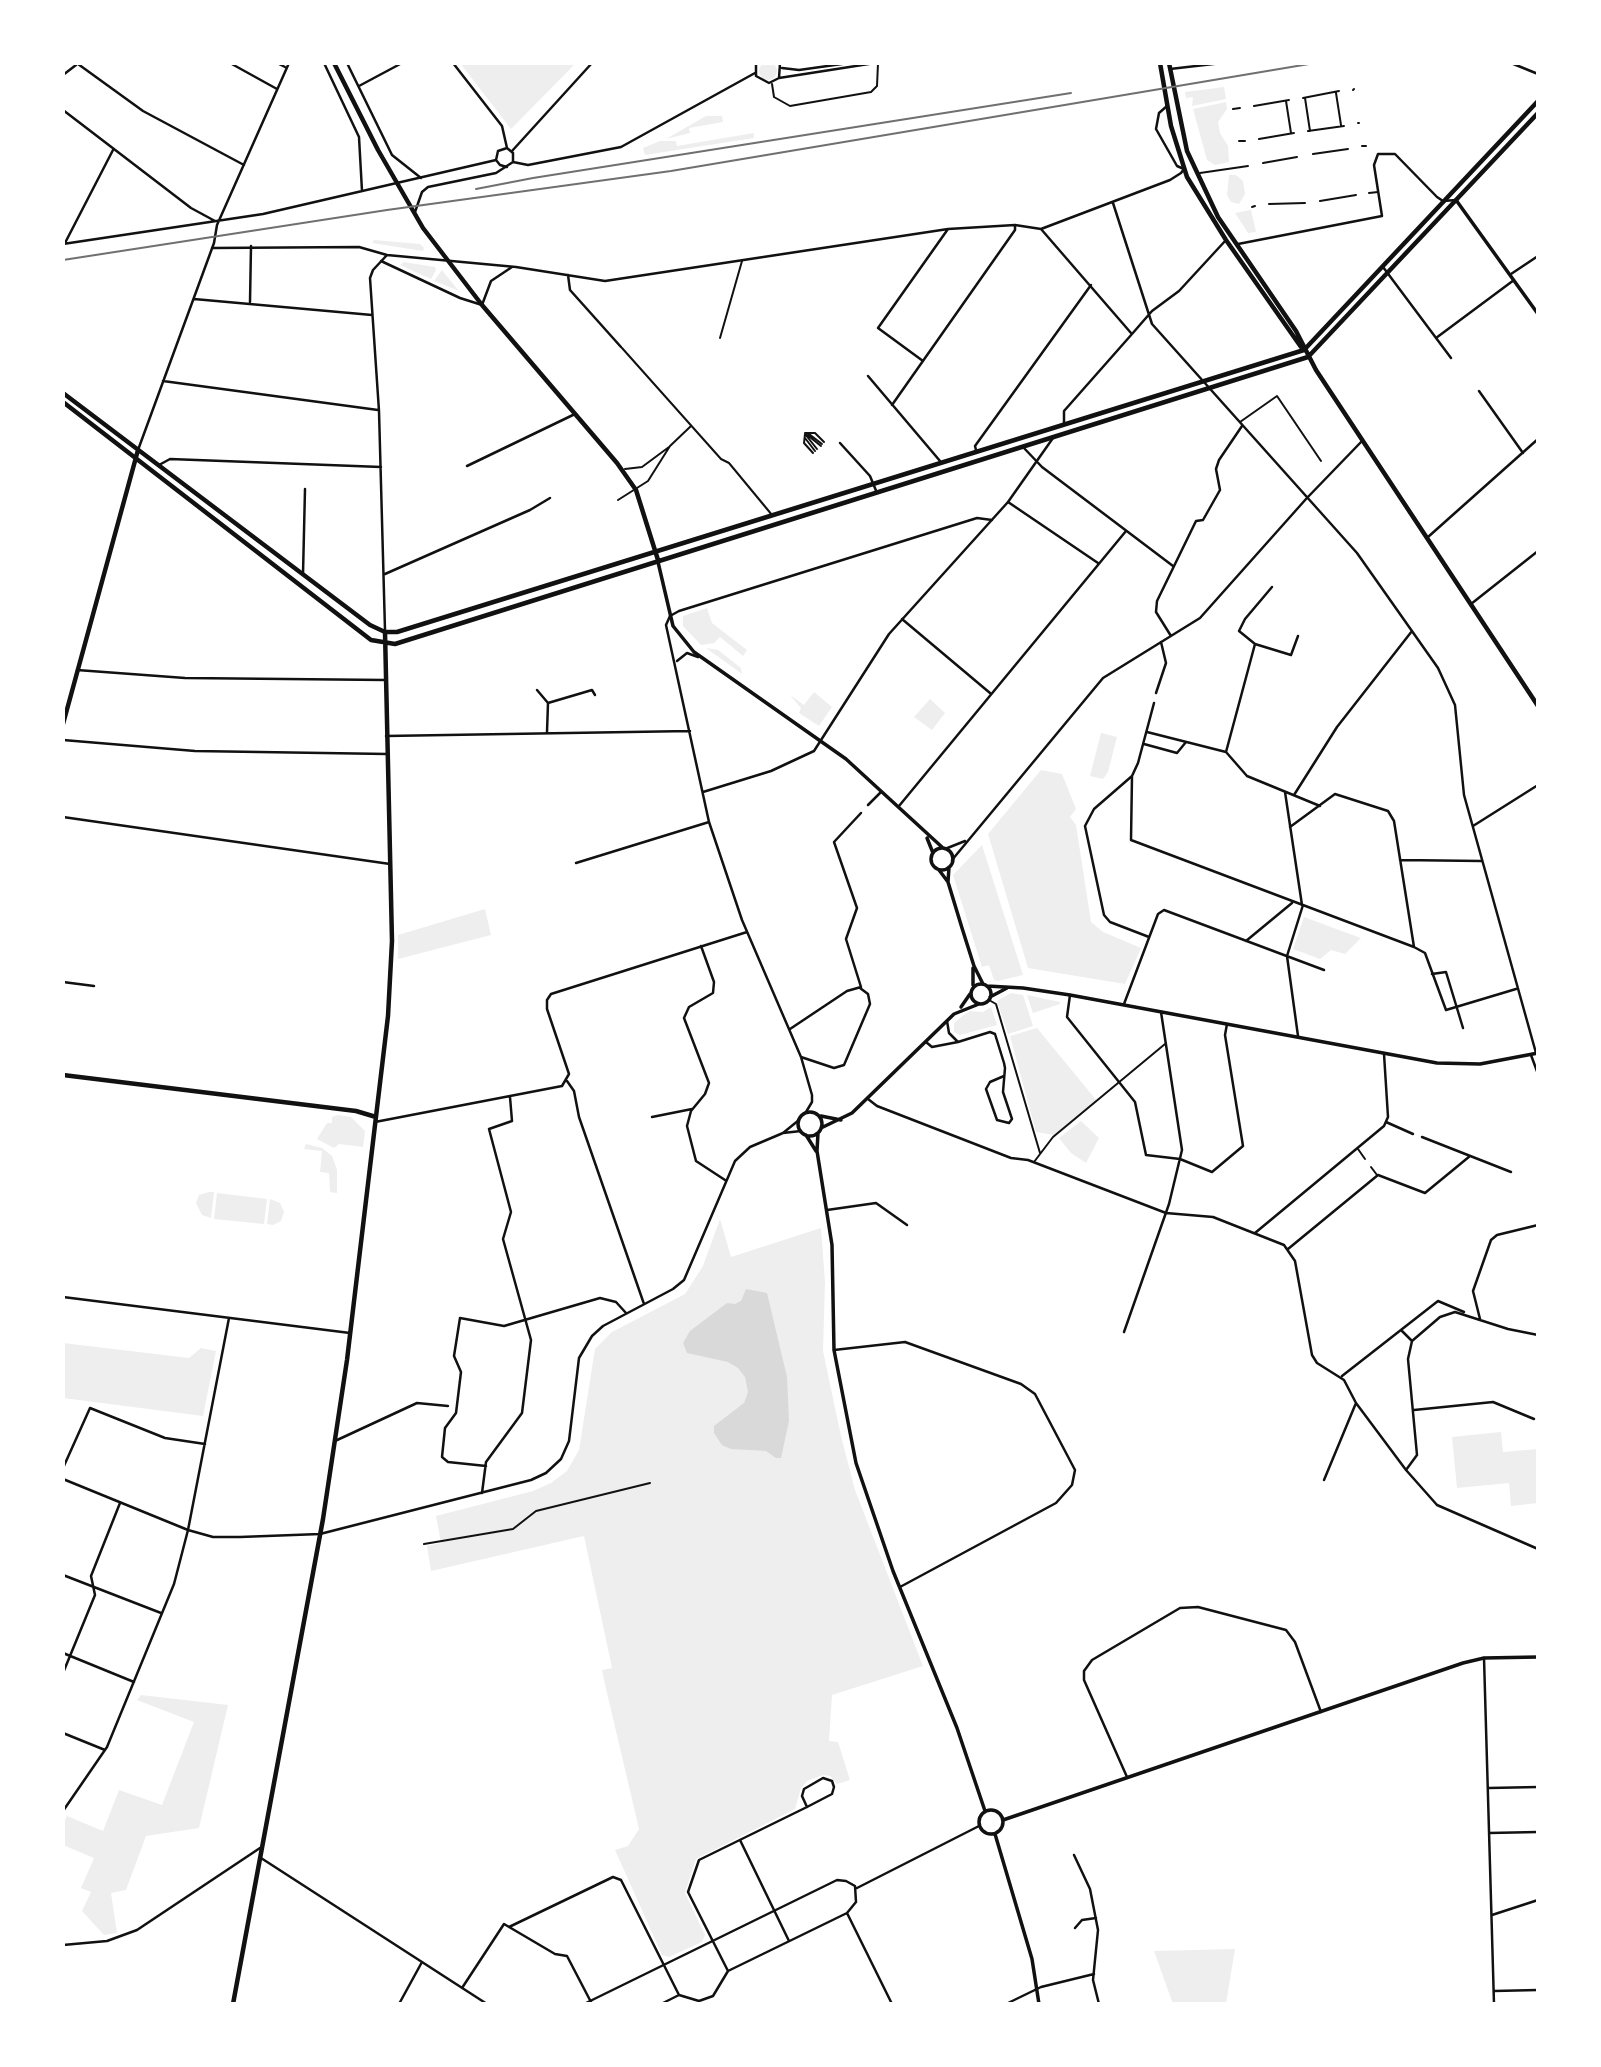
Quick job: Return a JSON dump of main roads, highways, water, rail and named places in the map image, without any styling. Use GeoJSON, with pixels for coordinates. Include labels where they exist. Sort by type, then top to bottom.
{"type":"FeatureCollection","features":[{"type":"Feature","properties":{"kind":"main road"},"geometry":{"type":"LineString","coordinates":[[334,63],[389,172],[445,259],[636,490],[658,560]]}},
{"type":"Feature","properties":{"kind":"main road"},"geometry":{"type":"LineString","coordinates":[[1160,63],[1184,169],[1205,206],[1304,350],[1538,706]]}},
{"type":"Feature","properties":{"kind":"main road"},"geometry":{"type":"LineString","coordinates":[[1170,66],[1180,125],[1196,175],[1236,245]]}},
{"type":"Feature","properties":{"kind":"main road"},"geometry":{"type":"LineString","coordinates":[[1538,101],[1304,350],[397,632],[385,632],[370,625],[65,394],[63,402],[371,640],[396,644],[1308,357],[1538,113]]}},
{"type":"Feature","properties":{"kind":"main road"},"geometry":{"type":"LineString","coordinates":[[1205,206],[1236,245],[1296,331],[1304,350]]}},
{"type":"Feature","properties":{"kind":"main road"},"geometry":{"type":"LineString","coordinates":[[63,724],[138,450]]}},
{"type":"Feature","properties":{"kind":"main road"},"geometry":{"type":"LineString","coordinates":[[233,2004],[320,1534],[350,1333],[376,1120],[390,983],[385,632]]}},
{"type":"Feature","properties":{"kind":"main road"},"geometry":{"type":"LineString","coordinates":[[63,1075],[356,1111],[376,1120]]}},
{"type":"Feature","properties":{"kind":"railway"},"geometry":{"type":"LineString","coordinates":[[63,260],[387,210],[671,171],[1315,63]]}},
{"type":"Feature","properties":{"kind":"railway"},"geometry":{"type":"LineString","coordinates":[[476,189],[1071,93]]}}]}
